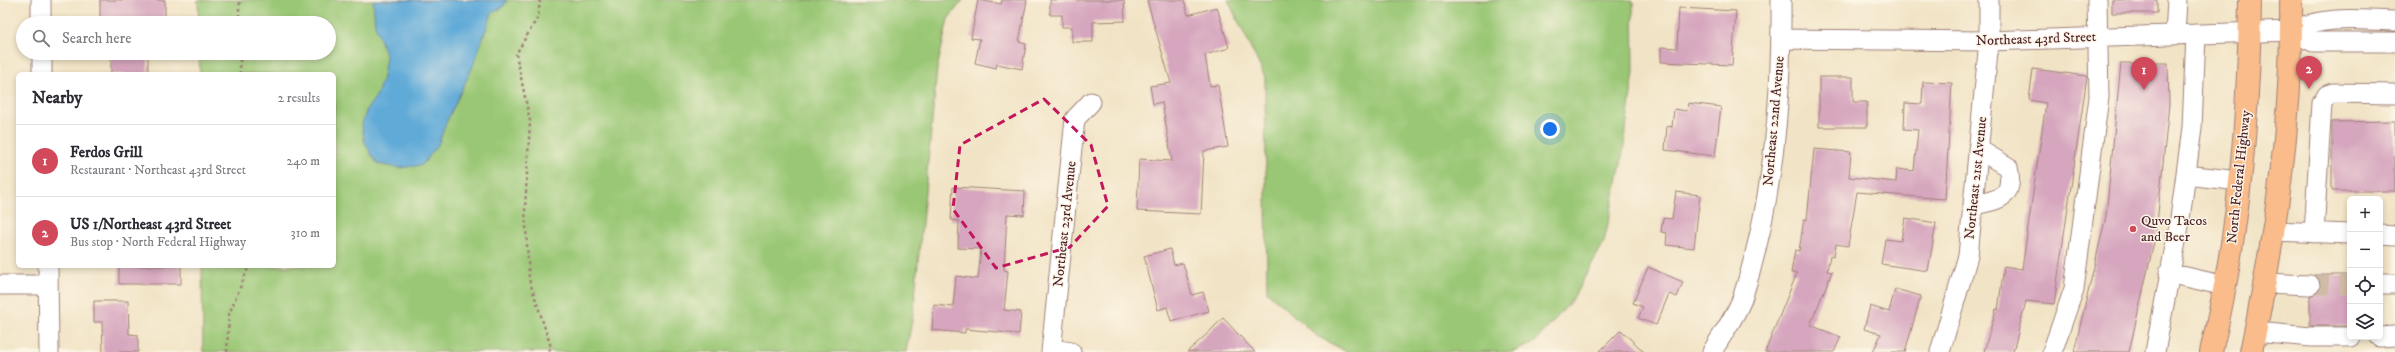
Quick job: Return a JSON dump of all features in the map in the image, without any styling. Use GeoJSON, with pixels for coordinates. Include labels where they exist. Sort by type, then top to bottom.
{"type":"FeatureCollection","features":[{"type":"Feature","properties":{"kind":"main road","name":"North Federal Highway"},"geometry":{"type":"LineString","coordinates":[[2211,352],[2225,286],[2240,181],[2248,101],[2250,0]]}},
{"type":"Feature","properties":{"kind":"main road"},"geometry":{"type":"LineString","coordinates":[[2253,342],[2273,231],[2282,158],[2291,31],[2291,0]]}},
{"type":"Feature","properties":{"kind":"street"},"geometry":{"type":"LineString","coordinates":[[41,0],[41,16]]}},
{"type":"Feature","properties":{"kind":"street","name":"Northeast 22nd Avenue"},"geometry":{"type":"LineString","coordinates":[[1712,352],[1742,298],[1770,181],[1781,39],[1781,0]]}},
{"type":"Feature","properties":{"kind":"street","name":"Northeast 21st Avenue"},"geometry":{"type":"LineString","coordinates":[[1940,352],[1968,256],[1989,41],[1989,0]]}},
{"type":"Feature","properties":{"kind":"street"},"geometry":{"type":"LineString","coordinates":[[2052,352],[2074,289],[2099,97],[2097,0]]}},
{"type":"Feature","properties":{"kind":"street"},"geometry":{"type":"LineString","coordinates":[[2175,35],[2176,0]]}},
{"type":"Feature","properties":{"kind":"street","name":"Northeast 43rd Street"},"geometry":{"type":"LineString","coordinates":[[1781,39],[1989,41],[2291,31],[2310,23],[2335,20],[2395,21]]}},
{"type":"Feature","properties":{"kind":"street","name":"Northeast 43rd Street"},"geometry":{"type":"LineString","coordinates":[[2291,31],[2313,42],[2395,42]]}},
{"type":"Feature","properties":{"kind":"street"},"geometry":{"type":"LineString","coordinates":[[2155,352],[2186,175],[2195,98],[2196,34]]}},
{"type":"Feature","properties":{"kind":"street"},"geometry":{"type":"LineString","coordinates":[[42,60],[42,72]]}},
{"type":"Feature","properties":{"kind":"street"},"geometry":{"type":"LineString","coordinates":[[2314,233],[2322,103],[2327,96],[2333,93],[2395,94]]}},
{"type":"Feature","properties":{"kind":"street","name":"Northeast 23rd Avenue"},"geometry":{"type":"LineString","coordinates":[[1052,350],[1075,119],[1091,102]]}},
{"type":"Feature","properties":{"kind":"street"},"geometry":{"type":"LineString","coordinates":[[1973,205],[2001,198],[2009,190],[2011,180],[2008,167],[1978,148]]}},
{"type":"Feature","properties":{"kind":"street"},"geometry":{"type":"LineString","coordinates":[[2186,175],[2240,181]]}},
{"type":"Feature","properties":{"kind":"street"},"geometry":{"type":"LineString","coordinates":[[2273,231],[2347,234]]}},
{"type":"Feature","properties":{"kind":"street"},"geometry":{"type":"LineString","coordinates":[[2383,235],[2395,236]]}},
{"type":"Feature","properties":{"kind":"street"},"geometry":{"type":"LineString","coordinates":[[48,268],[49,352]]}},
{"type":"Feature","properties":{"kind":"street"},"geometry":{"type":"LineString","coordinates":[[2169,273],[2225,286]]}},
{"type":"Feature","properties":{"kind":"street"},"geometry":{"type":"LineString","coordinates":[[2264,283],[2310,285]]}},
{"type":"Feature","properties":{"kind":"street"},"geometry":{"type":"LineString","coordinates":[[2383,284],[2395,284]]}},
{"type":"Feature","properties":{"kind":"street"},"geometry":{"type":"LineString","coordinates":[[0,286],[48,285]]}},
{"type":"Feature","properties":{"kind":"street"},"geometry":{"type":"LineString","coordinates":[[2383,336],[2395,336]]}},
{"type":"Feature","properties":{"kind":"street"},"geometry":{"type":"LineString","coordinates":[[2253,342],[2311,337],[2347,337]]}},
{"type":"Feature","properties":{"kind":"street"},"geometry":{"type":"LineString","coordinates":[[1052,350],[1071,352]]}},
{"type":"Feature","properties":{"kind":"path"},"geometry":{"type":"LineString","coordinates":[[239,16],[239,5],[242,0]]}},
{"type":"Feature","properties":{"kind":"path"},"geometry":{"type":"LineString","coordinates":[[540,0],[538,17],[516,54],[530,121],[525,209],[529,279],[551,347],[549,352]]}},
{"type":"Feature","properties":{"kind":"path"},"geometry":{"type":"LineString","coordinates":[[240,60],[240,72]]}},
{"type":"Feature","properties":{"kind":"path"},"geometry":{"type":"LineString","coordinates":[[228,352],[229,314],[248,268]]}},
{"type":"Feature","properties":{"kind":"highlighted area"},"geometry":{"type":"Polygon","coordinates":[[[1044,99],[1091,145],[1108,206],[1070,247],[996,268],[953,209],[960,145],[1044,99]]]}},
{"type":"Feature","properties":{"kind":"green space"},"geometry":{"type":"Polygon","coordinates":[[[198,0],[963,0],[948,19],[937,69],[913,315],[906,352],[203,352],[202,268],[336,268],[336,72],[200,72],[199,60],[336,60],[336,16],[199,16],[198,0]]]}},
{"type":"Feature","properties":{"kind":"green space"},"geometry":{"type":"Polygon","coordinates":[[[1228,0],[1633,0],[1634,72],[1622,159],[1604,242],[1572,300],[1534,343],[1513,352],[1347,352],[1317,336],[1267,292],[1265,77],[1228,0]]]}},
{"type":"Feature","properties":{"kind":"water"},"geometry":{"type":"Polygon","coordinates":[[[373,0],[507,0],[503,7],[492,13],[472,68],[446,123],[438,145],[422,165],[399,168],[378,164],[364,140],[362,124],[367,109],[377,95],[383,77],[386,56],[375,25],[373,0]]]}},
{"type":"Feature","properties":{"kind":"building"},"geometry":{"type":"Polygon","coordinates":[[[100,0],[165,0],[165,16],[100,16],[100,0]]]}},
{"type":"Feature","properties":{"kind":"building"},"geometry":{"type":"Polygon","coordinates":[[[978,0],[1001,4],[1002,0],[1027,0],[1019,42],[1026,44],[1022,69],[997,64],[996,68],[975,63],[980,39],[971,38],[978,0]]]}},
{"type":"Feature","properties":{"kind":"building"},"geometry":{"type":"Polygon","coordinates":[[[1050,0],[1124,0],[1125,21],[1093,22],[1093,42],[1072,42],[1072,27],[1062,27],[1062,15],[1050,15],[1050,0]]]}},
{"type":"Feature","properties":{"kind":"building"},"geometry":{"type":"Polygon","coordinates":[[[1147,0],[1184,0],[1188,15],[1217,7],[1229,48],[1205,55],[1210,86],[1218,85],[1228,147],[1204,151],[1201,214],[1137,211],[1139,159],[1172,161],[1162,102],[1153,104],[1150,86],[1171,83],[1147,0]]]}},
{"type":"Feature","properties":{"kind":"building"},"geometry":{"type":"Polygon","coordinates":[[[2112,0],[2157,0],[2157,13],[2112,13],[2112,0]]]}},
{"type":"Feature","properties":{"kind":"building"},"geometry":{"type":"Polygon","coordinates":[[[1679,8],[1736,11],[1732,65],[1661,62],[1661,47],[1677,48],[1679,8]]]}},
{"type":"Feature","properties":{"kind":"building"},"geometry":{"type":"Polygon","coordinates":[[[111,60],[148,60],[148,72],[111,72],[111,60]]]}},
{"type":"Feature","properties":{"kind":"building"},"geometry":{"type":"Polygon","coordinates":[[[2121,63],[2168,63],[2169,104],[2156,233],[2129,352],[2074,352],[2106,216],[2121,63]]]}},
{"type":"Feature","properties":{"kind":"building"},"geometry":{"type":"Polygon","coordinates":[[[2033,69],[2087,76],[2054,304],[2026,301],[2013,352],[1984,352],[1996,309],[1998,310],[2004,266],[2022,269],[2046,103],[2029,100],[2033,69]]]}},
{"type":"Feature","properties":{"kind":"building"},"geometry":{"type":"Polygon","coordinates":[[[1819,77],[1853,77],[1853,102],[1867,102],[1867,127],[1819,127],[1819,77]]]}},
{"type":"Feature","properties":{"kind":"building"},"geometry":{"type":"Polygon","coordinates":[[[1923,82],[1952,83],[1945,199],[1857,192],[1848,246],[1836,244],[1834,256],[1830,255],[1827,271],[1832,272],[1810,325],[1841,337],[1834,352],[1765,352],[1797,273],[1791,273],[1795,250],[1799,251],[1804,219],[1807,220],[1814,149],[1851,152],[1849,177],[1896,182],[1897,169],[1914,171],[1918,130],[1904,129],[1905,103],[1922,104],[1923,82]]]}},
{"type":"Feature","properties":{"kind":"building"},"geometry":{"type":"Polygon","coordinates":[[[1688,103],[1721,107],[1715,156],[1665,150],[1667,126],[1672,127],[1674,109],[1687,111],[1688,103]]]}},
{"type":"Feature","properties":{"kind":"building"},"geometry":{"type":"Polygon","coordinates":[[[2395,121],[2395,191],[2332,191],[2332,122],[2395,121]]]}},
{"type":"Feature","properties":{"kind":"building"},"geometry":{"type":"Polygon","coordinates":[[[953,187],[1025,191],[1024,215],[1007,214],[1004,270],[1008,271],[1004,310],[1021,312],[1019,334],[965,329],[965,333],[932,330],[934,305],[953,307],[956,276],[978,279],[981,249],[958,248],[959,221],[951,220],[953,187]]]}},
{"type":"Feature","properties":{"kind":"building"},"geometry":{"type":"Polygon","coordinates":[[[1676,192],[1700,195],[1694,248],[1666,245],[1667,233],[1661,232],[1663,218],[1672,219],[1676,192]]]}},
{"type":"Feature","properties":{"kind":"building"},"geometry":{"type":"Polygon","coordinates":[[[1905,218],[1936,223],[1928,271],[1881,264],[1885,239],[1901,241],[1905,218]]]}},
{"type":"Feature","properties":{"kind":"building"},"geometry":{"type":"Polygon","coordinates":[[[1170,249],[1174,265],[1183,263],[1192,295],[1203,292],[1209,311],[1171,321],[1167,307],[1158,310],[1144,256],[1170,249]]]}},
{"type":"Feature","properties":{"kind":"building"},"geometry":{"type":"Polygon","coordinates":[[[1648,267],[1683,282],[1677,297],[1669,294],[1656,325],[1638,318],[1643,307],[1633,303],[1648,267]]]}},
{"type":"Feature","properties":{"kind":"building"},"geometry":{"type":"Polygon","coordinates":[[[119,268],[181,268],[181,284],[119,284],[119,268]]]}},
{"type":"Feature","properties":{"kind":"building"},"geometry":{"type":"Polygon","coordinates":[[[2314,275],[2347,275],[2347,326],[2310,326],[2310,296],[2319,291],[2321,286],[2320,280],[2314,275]]]}},
{"type":"Feature","properties":{"kind":"building"},"geometry":{"type":"Polygon","coordinates":[[[1895,289],[1921,296],[1905,352],[1873,352],[1881,334],[1864,329],[1870,306],[1889,312],[1895,289]]]}},
{"type":"Feature","properties":{"kind":"building"},"geometry":{"type":"Polygon","coordinates":[[[94,301],[128,301],[129,334],[138,335],[138,352],[103,352],[102,322],[94,322],[94,301]]]}},
{"type":"Feature","properties":{"kind":"building"},"geometry":{"type":"Polygon","coordinates":[[[1223,318],[1255,352],[1187,352],[1206,335],[1223,318]]]}},
{"type":"Feature","properties":{"kind":"building"},"geometry":{"type":"Polygon","coordinates":[[[1621,330],[1644,352],[1599,352],[1621,330]]]}},
{"type":"Feature","properties":{"kind":"tunnel"},"geometry":{"type":"LineString","coordinates":[[2310,285],[2347,285]]}},
{"type":"Feature","properties":{"kind":"place","name":"US 1/Northeast 43rd Street"},"geometry":{"type":"Point","coordinates":[2309,89]}},
{"type":"Feature","properties":{"kind":"place","name":"Ferdos Grill"},"geometry":{"type":"Point","coordinates":[2144,90]}},
{"type":"Feature","properties":{"kind":"place","name":"Quvo Tacos and Beer"},"geometry":{"type":"Point","coordinates":[2133,229]}}]}
